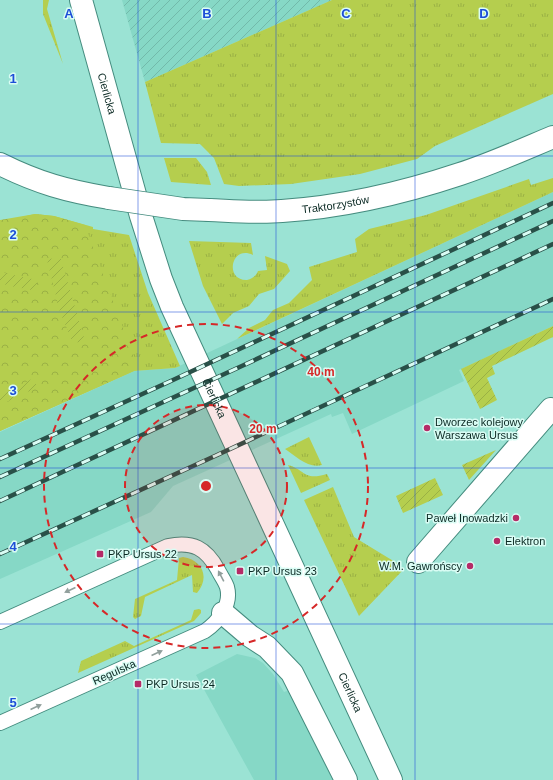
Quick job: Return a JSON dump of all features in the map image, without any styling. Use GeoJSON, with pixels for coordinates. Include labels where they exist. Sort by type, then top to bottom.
{"type":"FeatureCollection","features":[{"type":"Feature","properties":{"kind":"street","name":"Cierlicka"},"geometry":{"type":"LineString","coordinates":[[81,0],[141,216],[169,300],[391,780]]}},
{"type":"Feature","properties":{"kind":"street","name":"Traktorzystów"},"geometry":{"type":"LineString","coordinates":[[0,164],[51,186],[109,198],[175,208],[248,212],[282,211],[340,205],[402,192],[461,174],[553,137]]}},
{"type":"Feature","properties":{"kind":"street"},"geometry":{"type":"LineString","coordinates":[[418,562],[552,405]]}},
{"type":"Feature","properties":{"kind":"street"},"geometry":{"type":"LineString","coordinates":[[223,613],[250,636],[267,647],[292,673],[346,780]]}},
{"type":"Feature","properties":{"kind":"lane"},"geometry":{"type":"LineString","coordinates":[[0,622],[161,549],[179,544],[194,546],[206,552],[213,560],[227,587],[226,605],[223,613]]}},
{"type":"Feature","properties":{"kind":"lane","name":"Regulska"},"geometry":{"type":"LineString","coordinates":[[0,723],[204,631],[218,620],[223,613]]}},
{"type":"Feature","properties":{"kind":"shaded area"},"geometry":{"type":"Polygon","coordinates":[[[122,0],[332,0],[145,82],[122,0]]]}},
{"type":"Feature","properties":{"kind":"shaded area"},"geometry":{"type":"Polygon","coordinates":[[[553,192],[553,326],[459,370],[464,381],[352,434],[343,413],[332,417],[331,414],[173,486],[151,512],[0,579],[0,432],[134,371],[175,368],[553,192]]]}},
{"type":"Feature","properties":{"kind":"shaded area"},"geometry":{"type":"Polygon","coordinates":[[[237,654],[255,658],[263,663],[273,674],[284,692],[293,689],[337,780],[254,780],[196,675],[237,654]]]}},
{"type":"Feature","properties":{"kind":"green space"},"geometry":{"type":"Polygon","coordinates":[[[43,0],[49,0],[47,9],[63,64],[43,14],[43,0]]]}},
{"type":"Feature","properties":{"kind":"green space"},"geometry":{"type":"Polygon","coordinates":[[[332,0],[553,0],[553,94],[435,146],[417,159],[360,174],[291,184],[239,186],[224,184],[214,158],[200,144],[161,143],[145,82],[332,0]]]}},
{"type":"Feature","properties":{"kind":"green space"},"geometry":{"type":"Polygon","coordinates":[[[164,158],[196,158],[207,172],[211,185],[171,182],[164,158]]]}},
{"type":"Feature","properties":{"kind":"green space"},"geometry":{"type":"Polygon","coordinates":[[[553,178],[553,192],[237,339],[249,328],[265,320],[273,310],[289,303],[312,280],[309,267],[357,252],[355,239],[369,229],[426,215],[529,179],[531,185],[553,178]]]}},
{"type":"Feature","properties":{"kind":"green space"},"geometry":{"type":"Polygon","coordinates":[[[35,214],[54,216],[93,227],[93,229],[129,235],[148,293],[180,366],[175,368],[134,371],[0,431],[0,222],[35,214]]]}},
{"type":"Feature","properties":{"kind":"green space"},"geometry":{"type":"Polygon","coordinates":[[[35,214],[54,216],[85,225],[134,357],[134,371],[0,431],[0,220],[35,214]]]}},
{"type":"Feature","properties":{"kind":"green space"},"geometry":{"type":"Polygon","coordinates":[[[189,241],[251,243],[253,255],[245,253],[240,254],[235,258],[233,264],[235,275],[240,279],[249,280],[255,276],[258,271],[267,270],[265,256],[287,264],[290,271],[274,289],[259,294],[249,306],[233,313],[222,324],[203,286],[189,241]]]}},
{"type":"Feature","properties":{"kind":"green space"},"geometry":{"type":"Polygon","coordinates":[[[60,256],[85,341],[73,343],[60,312],[47,260],[60,256]]]}},
{"type":"Feature","properties":{"kind":"green space"},"geometry":{"type":"Polygon","coordinates":[[[0,272],[37,280],[37,291],[0,283],[0,272]]]}},
{"type":"Feature","properties":{"kind":"green space"},"geometry":{"type":"Polygon","coordinates":[[[553,326],[553,337],[492,366],[495,374],[487,378],[497,400],[480,409],[461,369],[553,326]]]}},
{"type":"Feature","properties":{"kind":"green space"},"geometry":{"type":"Polygon","coordinates":[[[32,379],[38,387],[0,405],[0,395],[32,379]]]}},
{"type":"Feature","properties":{"kind":"green space"},"geometry":{"type":"Polygon","coordinates":[[[309,437],[322,465],[317,466],[307,464],[285,449],[309,437]]]}},
{"type":"Feature","properties":{"kind":"green space"},"geometry":{"type":"Polygon","coordinates":[[[496,450],[469,480],[462,465],[496,450]]]}},
{"type":"Feature","properties":{"kind":"green space"},"geometry":{"type":"Polygon","coordinates":[[[288,465],[309,476],[327,474],[330,480],[301,493],[288,465]]]}},
{"type":"Feature","properties":{"kind":"green space"},"geometry":{"type":"Polygon","coordinates":[[[435,478],[443,495],[403,513],[396,496],[435,478]]]}},
{"type":"Feature","properties":{"kind":"green space"},"geometry":{"type":"Polygon","coordinates":[[[333,487],[354,537],[400,565],[402,571],[359,616],[304,500],[333,487]]]}},
{"type":"Feature","properties":{"kind":"green space"},"geometry":{"type":"Polygon","coordinates":[[[183,557],[195,562],[202,570],[204,576],[203,581],[197,593],[193,592],[192,575],[145,597],[141,616],[135,619],[133,617],[135,599],[177,580],[179,558],[183,557]]]}},
{"type":"Feature","properties":{"kind":"green space"},"geometry":{"type":"Polygon","coordinates":[[[194,610],[201,610],[201,613],[194,621],[78,673],[81,661],[125,641],[134,646],[191,620],[194,610]]]}},
{"type":"Feature","properties":{"kind":"railway"},"geometry":{"type":"LineString","coordinates":[[0,459],[553,203]]}},
{"type":"Feature","properties":{"kind":"railway"},"geometry":{"type":"LineString","coordinates":[[0,477],[553,221]]}},
{"type":"Feature","properties":{"kind":"railway"},"geometry":{"type":"LineString","coordinates":[[0,501],[553,244]]}},
{"type":"Feature","properties":{"kind":"railway"},"geometry":{"type":"LineString","coordinates":[[0,554],[553,299]]}},
{"type":"Feature","properties":{"kind":"place","name":"Dworzec kolejowy Warszawa Ursus"},"geometry":{"type":"Point","coordinates":[427,428]}},
{"type":"Feature","properties":{"kind":"place","name":"Paweł Inowadzki"},"geometry":{"type":"Point","coordinates":[516,518]}},
{"type":"Feature","properties":{"kind":"place","name":"Elektron"},"geometry":{"type":"Point","coordinates":[497,541]}},
{"type":"Feature","properties":{"kind":"place","name":"PKP Ursus 22"},"geometry":{"type":"Point","coordinates":[100,554]}},
{"type":"Feature","properties":{"kind":"place","name":"W.M. Gawrońscy"},"geometry":{"type":"Point","coordinates":[470,566]}},
{"type":"Feature","properties":{"kind":"place","name":"PKP Ursus 23"},"geometry":{"type":"Point","coordinates":[240,571]}},
{"type":"Feature","properties":{"kind":"place","name":"PKP Ursus 24"},"geometry":{"type":"Point","coordinates":[138,684]}}]}
